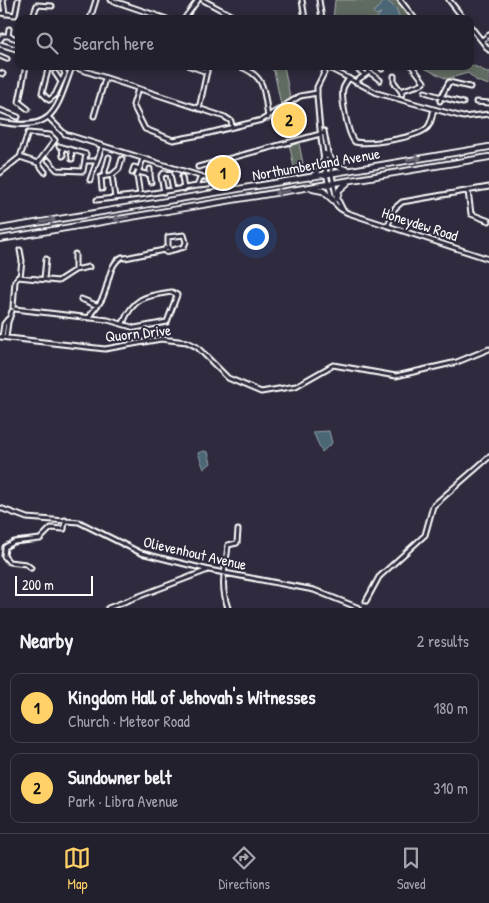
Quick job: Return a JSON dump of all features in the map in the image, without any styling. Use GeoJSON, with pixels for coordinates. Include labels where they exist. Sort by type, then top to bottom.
{"type":"FeatureCollection","features":[{"type":"Feature","properties":{"kind":"main road","name":"Northumberland Avenue"},"geometry":{"type":"LineString","coordinates":[[0,229],[310,179],[350,170],[489,147]]}},
{"type":"Feature","properties":{"kind":"main road"},"geometry":{"type":"LineString","coordinates":[[326,154],[337,166],[350,170]]}},
{"type":"Feature","properties":{"kind":"main road"},"geometry":{"type":"LineString","coordinates":[[310,179],[322,167],[326,154]]}},
{"type":"Feature","properties":{"kind":"main road","name":"Northumberland Avenue"},"geometry":{"type":"LineString","coordinates":[[0,239],[489,157]]}},
{"type":"Feature","properties":{"kind":"main road"},"geometry":{"type":"LineString","coordinates":[[308,188],[324,191],[335,200],[340,188],[352,180]]}},
{"type":"Feature","properties":{"kind":"street"},"geometry":{"type":"LineString","coordinates":[[3,0],[5,14]]}},
{"type":"Feature","properties":{"kind":"street"},"geometry":{"type":"LineString","coordinates":[[0,13],[16,15],[18,0]]}},
{"type":"Feature","properties":{"kind":"street"},"geometry":{"type":"LineString","coordinates":[[91,15],[96,0]]}},
{"type":"Feature","properties":{"kind":"street"},"geometry":{"type":"LineString","coordinates":[[111,0],[155,15]]}},
{"type":"Feature","properties":{"kind":"street"},"geometry":{"type":"LineString","coordinates":[[187,15],[198,0]]}},
{"type":"Feature","properties":{"kind":"street"},"geometry":{"type":"LineString","coordinates":[[204,0],[231,15]]}},
{"type":"Feature","properties":{"kind":"street"},"geometry":{"type":"LineString","coordinates":[[302,0],[304,15]]}},
{"type":"Feature","properties":{"kind":"street"},"geometry":{"type":"LineString","coordinates":[[319,0],[321,15]]}},
{"type":"Feature","properties":{"kind":"street"},"geometry":{"type":"LineString","coordinates":[[400,0],[412,15]]}},
{"type":"Feature","properties":{"kind":"street"},"geometry":{"type":"LineString","coordinates":[[449,0],[460,15]]}},
{"type":"Feature","properties":{"kind":"street"},"geometry":{"type":"LineString","coordinates":[[33,15],[37,5],[52,6]]}},
{"type":"Feature","properties":{"kind":"street"},"geometry":{"type":"LineString","coordinates":[[8,36],[9,29]]}},
{"type":"Feature","properties":{"kind":"street"},"geometry":{"type":"LineString","coordinates":[[474,31],[489,50]]}},
{"type":"Feature","properties":{"kind":"street"},"geometry":{"type":"LineString","coordinates":[[482,40],[489,34]]}},
{"type":"Feature","properties":{"kind":"street"},"geometry":{"type":"LineString","coordinates":[[15,38],[3,36],[0,41],[15,48]]}},
{"type":"Feature","properties":{"kind":"street"},"geometry":{"type":"LineString","coordinates":[[0,56],[7,59]]}},
{"type":"Feature","properties":{"kind":"street"},"geometry":{"type":"LineString","coordinates":[[25,70],[19,102],[28,108]]}},
{"type":"Feature","properties":{"kind":"street"},"geometry":{"type":"LineString","coordinates":[[48,70],[41,91],[49,100],[62,82],[65,71],[63,70]]}},
{"type":"Feature","properties":{"kind":"street"},"geometry":{"type":"LineString","coordinates":[[0,122],[26,125],[48,117],[60,102],[71,70]]}},
{"type":"Feature","properties":{"kind":"street"},"geometry":{"type":"LineString","coordinates":[[80,70],[229,119],[232,126]]}},
{"type":"Feature","properties":{"kind":"street"},"geometry":{"type":"LineString","coordinates":[[199,109],[207,72],[201,70]]}},
{"type":"Feature","properties":{"kind":"street"},"geometry":{"type":"LineString","coordinates":[[249,70],[261,82],[268,118]]}},
{"type":"Feature","properties":{"kind":"street"},"geometry":{"type":"LineString","coordinates":[[325,70],[319,82],[317,93],[319,114],[335,200]]}},
{"type":"Feature","properties":{"kind":"street"},"geometry":{"type":"LineString","coordinates":[[332,70],[378,93],[434,109],[466,117],[489,114]]}},
{"type":"Feature","properties":{"kind":"street"},"geometry":{"type":"LineString","coordinates":[[359,70],[365,74]]}},
{"type":"Feature","properties":{"kind":"street"},"geometry":{"type":"LineString","coordinates":[[394,76],[393,81],[402,93],[424,82],[415,70]]}},
{"type":"Feature","properties":{"kind":"street"},"geometry":{"type":"LineString","coordinates":[[355,82],[369,72],[380,80]]}},
{"type":"Feature","properties":{"kind":"street"},"geometry":{"type":"LineString","coordinates":[[55,73],[62,82]]}},
{"type":"Feature","properties":{"kind":"street"},"geometry":{"type":"LineString","coordinates":[[349,78],[343,88],[343,98],[349,135],[354,142],[382,141],[424,130],[430,123],[434,109]]}},
{"type":"Feature","properties":{"kind":"street"},"geometry":{"type":"LineString","coordinates":[[94,116],[104,79]]}},
{"type":"Feature","properties":{"kind":"street"},"geometry":{"type":"LineString","coordinates":[[440,99],[449,82],[470,88]]}},
{"type":"Feature","properties":{"kind":"street"},"geometry":{"type":"LineString","coordinates":[[138,89],[133,105],[144,127],[148,132],[175,140],[268,118],[300,96],[317,93]]}},
{"type":"Feature","properties":{"kind":"street"},"geometry":{"type":"LineString","coordinates":[[424,92],[440,99],[463,103]]}},
{"type":"Feature","properties":{"kind":"street"},"geometry":{"type":"LineString","coordinates":[[476,102],[489,103]]}},
{"type":"Feature","properties":{"kind":"street"},"geometry":{"type":"LineString","coordinates":[[0,110],[18,117]]}},
{"type":"Feature","properties":{"kind":"street"},"geometry":{"type":"LineString","coordinates":[[48,117],[64,134],[219,182]]}},
{"type":"Feature","properties":{"kind":"street"},"geometry":{"type":"LineString","coordinates":[[1,173],[20,157],[27,133],[52,136],[54,142],[38,163]]}},
{"type":"Feature","properties":{"kind":"street"},"geometry":{"type":"LineString","coordinates":[[198,168],[323,133]]}},
{"type":"Feature","properties":{"kind":"street"},"geometry":{"type":"LineString","coordinates":[[48,160],[52,167],[57,170],[82,171],[86,161],[86,154],[61,147],[63,156]]}},
{"type":"Feature","properties":{"kind":"street"},"geometry":{"type":"LineString","coordinates":[[90,180],[102,147]]}},
{"type":"Feature","properties":{"kind":"street"},"geometry":{"type":"LineString","coordinates":[[71,150],[72,159]]}},
{"type":"Feature","properties":{"kind":"street"},"geometry":{"type":"LineString","coordinates":[[20,157],[38,163],[46,172]]}},
{"type":"Feature","properties":{"kind":"street"},"geometry":{"type":"LineString","coordinates":[[102,189],[100,178],[104,175],[109,157]]}},
{"type":"Feature","properties":{"kind":"street"},"geometry":{"type":"LineString","coordinates":[[104,175],[112,175],[119,170],[122,159]]}},
{"type":"Feature","properties":{"kind":"street"},"geometry":{"type":"LineString","coordinates":[[140,195],[138,171],[143,159]]}},
{"type":"Feature","properties":{"kind":"street"},"geometry":{"type":"LineString","coordinates":[[86,161],[97,161]]}},
{"type":"Feature","properties":{"kind":"street"},"geometry":{"type":"LineString","coordinates":[[132,173],[134,166],[138,171],[150,175]]}},
{"type":"Feature","properties":{"kind":"street"},"geometry":{"type":"LineString","coordinates":[[150,169],[151,182]]}},
{"type":"Feature","properties":{"kind":"street"},"geometry":{"type":"LineString","coordinates":[[164,192],[161,176],[164,173],[170,174],[173,190]]}},
{"type":"Feature","properties":{"kind":"street"},"geometry":{"type":"LineString","coordinates":[[112,175],[115,198]]}},
{"type":"Feature","properties":{"kind":"street"},"geometry":{"type":"LineString","coordinates":[[197,186],[201,176]]}},
{"type":"Feature","properties":{"kind":"street"},"geometry":{"type":"LineString","coordinates":[[182,177],[184,189]]}},
{"type":"Feature","properties":{"kind":"street"},"geometry":{"type":"LineString","coordinates":[[97,200],[208,185]]}},
{"type":"Feature","properties":{"kind":"street"},"geometry":{"type":"LineString","coordinates":[[388,225],[395,208],[402,202],[489,187]]}},
{"type":"Feature","properties":{"kind":"street"},"geometry":{"type":"LineString","coordinates":[[468,190],[471,214],[489,221]]}},
{"type":"Feature","properties":{"kind":"street","name":"Honeydew Road"},"geometry":{"type":"LineString","coordinates":[[335,200],[344,211],[489,259]]}},
{"type":"Feature","properties":{"kind":"street"},"geometry":{"type":"LineString","coordinates":[[89,318],[96,305],[102,299],[115,262],[123,257],[164,250],[166,252],[168,249],[184,247],[186,242],[184,235],[168,237],[168,249]]}},
{"type":"Feature","properties":{"kind":"street"},"geometry":{"type":"LineString","coordinates":[[20,250],[22,261],[20,277]]}},
{"type":"Feature","properties":{"kind":"street"},"geometry":{"type":"LineString","coordinates":[[75,254],[75,270]]}},
{"type":"Feature","properties":{"kind":"street"},"geometry":{"type":"LineString","coordinates":[[44,279],[46,259]]}},
{"type":"Feature","properties":{"kind":"street"},"geometry":{"type":"LineString","coordinates":[[3,337],[4,324],[9,319],[13,309],[15,281],[20,277],[60,280],[75,270],[88,267]]}},
{"type":"Feature","properties":{"kind":"street"},"geometry":{"type":"LineString","coordinates":[[13,309],[123,323],[137,328],[167,322],[177,295],[172,292],[144,296],[126,315],[123,323]]}},
{"type":"Feature","properties":{"kind":"street"},"geometry":{"type":"LineString","coordinates":[[81,299],[96,305]]}},
{"type":"Feature","properties":{"kind":"street","name":"Quorn Drive"},"geometry":{"type":"LineString","coordinates":[[3,337],[106,349],[155,339],[187,342],[197,346],[228,378],[264,392],[296,386],[333,365],[383,375],[403,375],[457,362],[489,349]]}},
{"type":"Feature","properties":{"kind":"street"},"geometry":{"type":"LineString","coordinates":[[366,601],[379,577],[425,535],[433,506],[489,457]]}},
{"type":"Feature","properties":{"kind":"street","name":"Olievenhout Avenue"},"geometry":{"type":"LineString","coordinates":[[0,508],[27,518],[82,523],[141,553],[209,570],[320,592],[359,608]]}},
{"type":"Feature","properties":{"kind":"street"},"geometry":{"type":"LineString","coordinates":[[30,568],[24,564],[9,562],[4,553],[5,547],[14,542],[40,539],[51,528],[64,529],[65,520]]}},
{"type":"Feature","properties":{"kind":"street"},"geometry":{"type":"LineString","coordinates":[[228,608],[224,594],[223,572],[228,545],[237,543],[238,530]]}},
{"type":"Feature","properties":{"kind":"street"},"geometry":{"type":"LineString","coordinates":[[108,608],[209,570]]}},
{"type":"Feature","properties":{"kind":"shaded area"},"geometry":{"type":"Polygon","coordinates":[[[335,0],[398,0],[408,15],[333,15],[335,0]]]}},
{"type":"Feature","properties":{"kind":"shaded area"},"geometry":{"type":"Polygon","coordinates":[[[474,66],[489,73],[489,85],[477,81],[468,73],[447,79],[428,70],[474,70],[474,66]]]}},
{"type":"Feature","properties":{"kind":"shaded area"},"geometry":{"type":"Polygon","coordinates":[[[272,70],[285,70],[304,169],[295,172],[272,70]]]}},
{"type":"Feature","properties":{"kind":"water"},"geometry":{"type":"Polygon","coordinates":[[[386,0],[396,8],[399,15],[379,15],[381,13],[376,15],[373,12],[386,0]]]}},
{"type":"Feature","properties":{"kind":"water"},"geometry":{"type":"Polygon","coordinates":[[[329,431],[332,443],[322,452],[313,432],[329,431]]]}},
{"type":"Feature","properties":{"kind":"water"},"geometry":{"type":"Polygon","coordinates":[[[208,452],[211,463],[204,469],[198,453],[208,452]]]}},
{"type":"Feature","properties":{"kind":"place","name":"Sundowner belt"},"geometry":{"type":"Point","coordinates":[289,120]}},
{"type":"Feature","properties":{"kind":"place","name":"Kingdom Hall of Jehovah's Witnesses"},"geometry":{"type":"Point","coordinates":[223,173]}}]}
